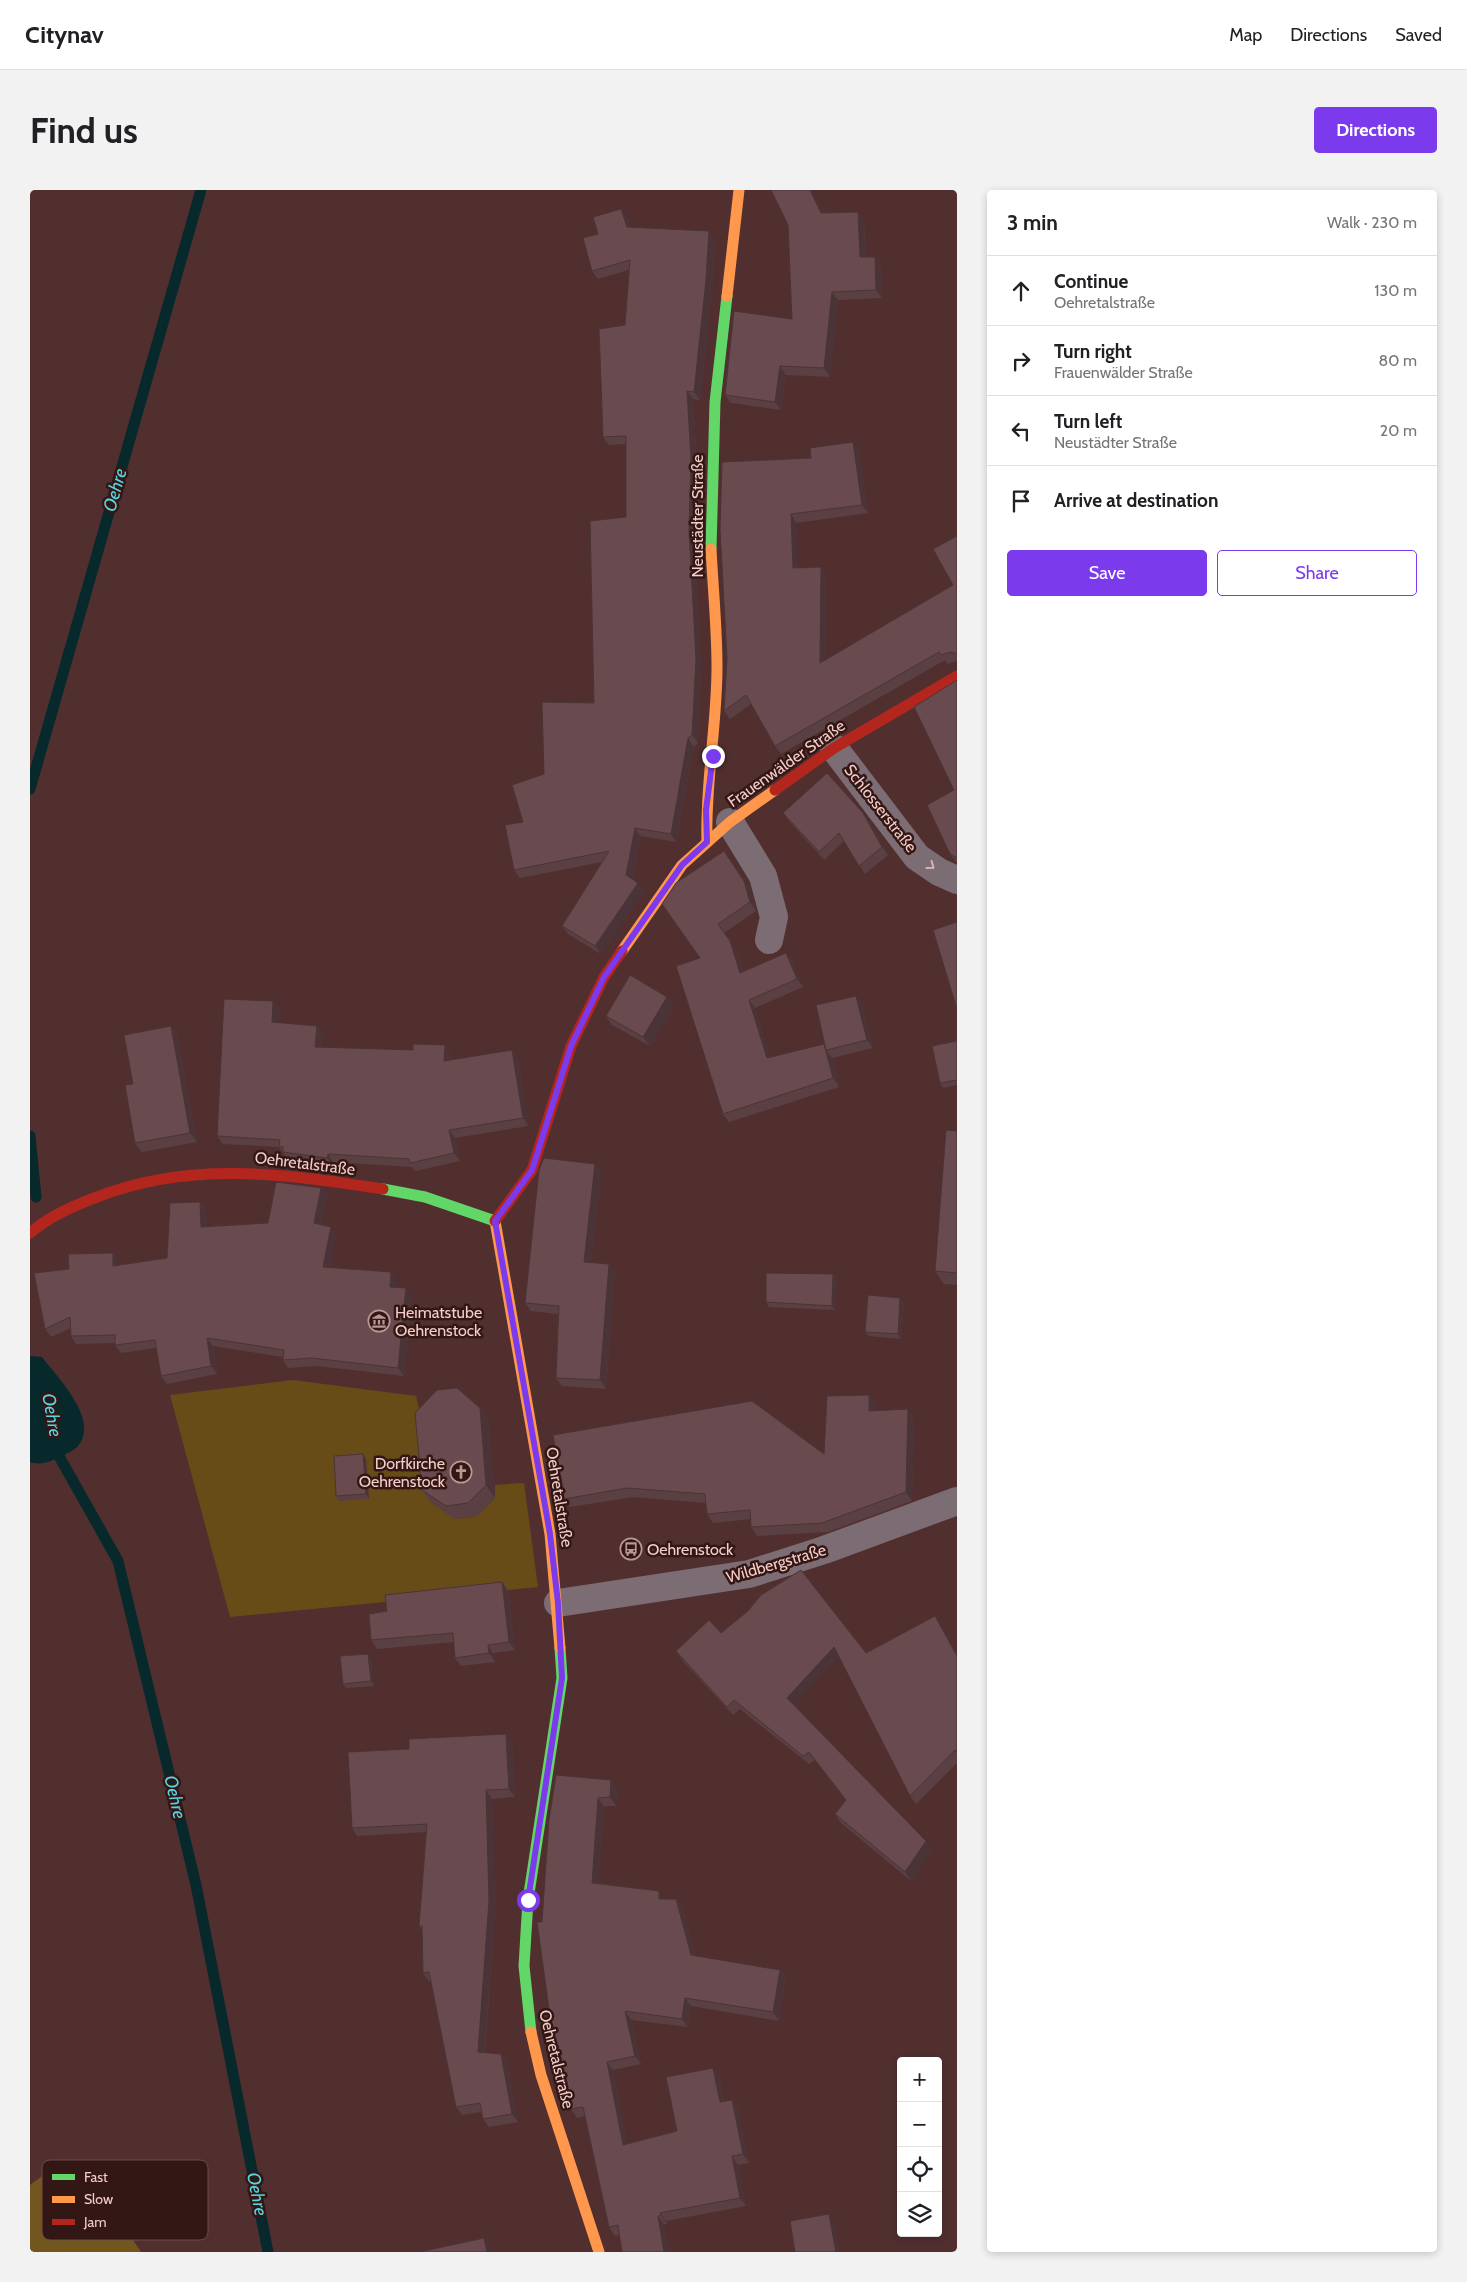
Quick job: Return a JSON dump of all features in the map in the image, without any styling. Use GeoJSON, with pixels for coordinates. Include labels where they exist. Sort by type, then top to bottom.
{"type":"FeatureCollection","features":[{"type":"Feature","properties":{"kind":"street","name":"Neustädter Straße"},"geometry":{"type":"LineString","coordinates":[[707,842],[706,810],[713,756],[717,667],[710,538],[715,402],[739,190]]}},
{"type":"Feature","properties":{"kind":"street","name":"Frauenwälder Straße"},"geometry":{"type":"LineString","coordinates":[[495,1221],[532,1170],[571,1046],[604,977],[682,865],[730,822],[834,748],[957,676]]}},
{"type":"Feature","properties":{"kind":"street","name":"Schlosserstraße"},"geometry":{"type":"LineString","coordinates":[[834,748],[918,856],[939,872],[957,880]]}},
{"type":"Feature","properties":{"kind":"street"},"geometry":{"type":"LineString","coordinates":[[730,822],[763,876],[774,917],[769,940]]}},
{"type":"Feature","properties":{"kind":"street","name":"Oehretalstraße"},"geometry":{"type":"LineString","coordinates":[[30,1233],[52,1215],[97,1195],[129,1185],[169,1176],[225,1170],[316,1178],[396,1191],[433,1200],[495,1221],[550,1534],[558,1603],[562,1678],[528,1900],[524,1966],[528,2017],[541,2075],[599,2252]]}},
{"type":"Feature","properties":{"kind":"street","name":"Wildbergstraße"},"geometry":{"type":"LineString","coordinates":[[558,1603],[749,1574],[824,1550],[957,1501]]}},
{"type":"Feature","properties":{"kind":"shaded area"},"geometry":{"type":"Polygon","coordinates":[[[293,1380],[416,1396],[423,1426],[455,1519],[477,1516],[495,1498],[495,1485],[524,1483],[538,1587],[230,1617],[170,1395],[293,1380]]]}},
{"type":"Feature","properties":{"kind":"shaded area"},"geometry":{"type":"Polygon","coordinates":[[[42,2176],[42,2240],[133,2240],[141,2252],[30,2252],[30,2185],[42,2176]]]}},
{"type":"Feature","properties":{"kind":"water"},"geometry":{"type":"Polygon","coordinates":[[[30,1356],[42,1357],[74,1400],[84,1424],[83,1436],[77,1447],[55,1460],[42,1463],[30,1462],[30,1356]]]}},
{"type":"Feature","properties":{"kind":"building"},"geometry":{"type":"Polygon","coordinates":[[[771,190],[810,190],[821,213],[858,212],[860,257],[875,257],[876,290],[832,292],[824,368],[780,366],[775,402],[725,395],[734,311],[792,319],[788,225],[771,190]]]}},
{"type":"Feature","properties":{"kind":"building"},"geometry":{"type":"Polygon","coordinates":[[[621,209],[627,227],[709,231],[706,280],[694,392],[687,391],[691,458],[689,531],[696,659],[692,735],[688,738],[671,834],[635,828],[626,875],[638,883],[595,946],[562,926],[609,851],[514,870],[505,825],[523,822],[512,785],[544,774],[542,702],[594,703],[590,521],[626,517],[626,436],[603,437],[599,329],[625,325],[630,260],[592,271],[583,238],[598,234],[593,217],[621,209]]]}},
{"type":"Feature","properties":{"kind":"building"},"geometry":{"type":"Polygon","coordinates":[[[853,442],[862,505],[791,514],[793,568],[821,567],[820,663],[953,585],[933,549],[957,536],[957,654],[951,652],[941,655],[939,652],[775,746],[746,695],[724,711],[727,658],[720,529],[722,462],[811,458],[810,448],[853,442]]]}},
{"type":"Feature","properties":{"kind":"building"},"geometry":{"type":"Polygon","coordinates":[[[957,680],[957,858],[950,854],[927,805],[954,790],[914,707],[957,680]]]}},
{"type":"Feature","properties":{"kind":"building"},"geometry":{"type":"Polygon","coordinates":[[[827,773],[863,813],[882,847],[859,866],[839,833],[819,852],[783,813],[827,773]]]}},
{"type":"Feature","properties":{"kind":"building"},"geometry":{"type":"Polygon","coordinates":[[[724,851],[744,881],[750,902],[718,924],[730,941],[740,973],[786,953],[797,979],[749,1000],[767,1058],[824,1044],[833,1078],[723,1114],[676,966],[700,958],[662,904],[676,883],[724,851]]]}},
{"type":"Feature","properties":{"kind":"building"},"geometry":{"type":"Polygon","coordinates":[[[957,922],[957,1009],[933,930],[957,922]]]}},
{"type":"Feature","properties":{"kind":"building"},"geometry":{"type":"Polygon","coordinates":[[[630,975],[667,997],[643,1037],[606,1016],[630,975]]]}},
{"type":"Feature","properties":{"kind":"building"},"geometry":{"type":"Polygon","coordinates":[[[856,996],[867,1040],[826,1050],[816,1005],[856,996]]]}},
{"type":"Feature","properties":{"kind":"building"},"geometry":{"type":"Polygon","coordinates":[[[224,999],[273,1001],[272,1022],[317,1026],[315,1047],[413,1050],[413,1044],[445,1045],[444,1061],[512,1050],[523,1118],[449,1130],[454,1153],[410,1163],[409,1159],[328,1154],[327,1158],[283,1152],[283,1147],[279,1146],[280,1140],[217,1136],[224,999]]]}},
{"type":"Feature","properties":{"kind":"building"},"geometry":{"type":"Polygon","coordinates":[[[171,1026],[190,1133],[135,1143],[125,1085],[133,1084],[124,1035],[171,1026]]]}},
{"type":"Feature","properties":{"kind":"building"},"geometry":{"type":"Polygon","coordinates":[[[957,1041],[957,1080],[940,1083],[932,1046],[957,1041]]]}},
{"type":"Feature","properties":{"kind":"building"},"geometry":{"type":"Polygon","coordinates":[[[946,1130],[957,1131],[957,1273],[935,1271],[946,1130]]]}},
{"type":"Feature","properties":{"kind":"building"},"geometry":{"type":"Polygon","coordinates":[[[544,1158],[595,1164],[584,1262],[609,1264],[600,1380],[556,1378],[559,1306],[525,1303],[539,1170],[544,1158]]]}},
{"type":"Feature","properties":{"kind":"building"},"geometry":{"type":"Polygon","coordinates":[[[276,1182],[321,1188],[314,1223],[331,1227],[323,1267],[391,1272],[390,1287],[406,1288],[398,1368],[312,1358],[283,1360],[284,1350],[207,1338],[211,1366],[161,1376],[155,1340],[115,1345],[115,1335],[71,1336],[70,1317],[45,1329],[34,1273],[69,1269],[68,1254],[113,1253],[113,1266],[167,1258],[170,1203],[200,1202],[201,1227],[268,1223],[276,1182]]]}},
{"type":"Feature","properties":{"kind":"building"},"geometry":{"type":"Polygon","coordinates":[[[766,1273],[833,1274],[832,1306],[766,1302],[766,1273]]]}},
{"type":"Feature","properties":{"kind":"building"},"geometry":{"type":"Polygon","coordinates":[[[868,1295],[900,1298],[898,1334],[865,1332],[868,1295]]]}},
{"type":"Feature","properties":{"kind":"building","name":"Dorfkirche Oehrenstock"},"geometry":{"type":"Polygon","coordinates":[[[457,1388],[480,1408],[486,1485],[468,1503],[446,1506],[422,1490],[415,1413],[437,1390],[457,1388]]]}},
{"type":"Feature","properties":{"kind":"building"},"geometry":{"type":"Polygon","coordinates":[[[869,1395],[869,1411],[908,1409],[906,1492],[822,1523],[751,1527],[750,1510],[707,1514],[705,1494],[627,1488],[564,1499],[553,1435],[752,1401],[824,1454],[827,1396],[869,1395]]]}},
{"type":"Feature","properties":{"kind":"building"},"geometry":{"type":"Polygon","coordinates":[[[363,1454],[366,1494],[336,1496],[334,1456],[363,1454]]]}},
{"type":"Feature","properties":{"kind":"building"},"geometry":{"type":"Polygon","coordinates":[[[801,1570],[866,1653],[935,1616],[957,1656],[957,1751],[955,1750],[910,1796],[834,1647],[787,1698],[926,1841],[905,1872],[835,1814],[846,1800],[809,1752],[803,1756],[734,1700],[727,1707],[676,1651],[709,1620],[721,1633],[748,1611],[761,1595],[801,1570]]]}},
{"type":"Feature","properties":{"kind":"building"},"geometry":{"type":"Polygon","coordinates":[[[502,1582],[509,1642],[488,1645],[489,1653],[455,1658],[453,1633],[371,1640],[369,1614],[387,1611],[385,1595],[502,1582]]]}},
{"type":"Feature","properties":{"kind":"building"},"geometry":{"type":"Polygon","coordinates":[[[368,1654],[371,1681],[343,1684],[340,1656],[368,1654]]]}},
{"type":"Feature","properties":{"kind":"building"},"geometry":{"type":"Polygon","coordinates":[[[506,1734],[509,1789],[486,1790],[489,1901],[478,2052],[501,2054],[512,2114],[483,2119],[480,2103],[456,2107],[429,1972],[423,1973],[422,1926],[419,1926],[427,1824],[352,1828],[348,1752],[409,1749],[409,1739],[506,1734]]]}},
{"type":"Feature","properties":{"kind":"building"},"geometry":{"type":"Polygon","coordinates":[[[556,1775],[611,1780],[610,1797],[598,1798],[592,1883],[659,1891],[659,1899],[676,1899],[691,1955],[780,1970],[773,2012],[685,1998],[682,2019],[625,2011],[635,2056],[607,2062],[623,2145],[677,2131],[666,2077],[713,2068],[720,2102],[732,2100],[743,2154],[732,2156],[740,2198],[660,2213],[661,2215],[658,2216],[664,2252],[622,2252],[618,2225],[609,2227],[583,2107],[571,2109],[558,2045],[554,2045],[537,1922],[542,1922],[549,1820],[556,1775]]]}},
{"type":"Feature","properties":{"kind":"building"},"geometry":{"type":"Polygon","coordinates":[[[829,2214],[836,2252],[795,2252],[790,2221],[829,2214]]]}},
{"type":"Feature","properties":{"kind":"building"},"geometry":{"type":"Polygon","coordinates":[[[484,2238],[487,2252],[419,2252],[484,2238]]]}},
{"type":"Feature","properties":{"kind":"waterway","name":"Oehre"},"geometry":{"type":"LineString","coordinates":[[30,789],[201,190]]}},
{"type":"Feature","properties":{"kind":"waterway","name":"Oehre"},"geometry":{"type":"LineString","coordinates":[[30,1136],[36,1197]]}},
{"type":"Feature","properties":{"kind":"waterway","name":"Oehre"},"geometry":{"type":"LineString","coordinates":[[57,1442],[60,1458],[118,1561],[196,1885],[268,2252]]}},
{"type":"Feature","properties":{"kind":"traffic: fast"},"geometry":{"type":"LineString","coordinates":[[711,549],[715,402],[727,296]]}},
{"type":"Feature","properties":{"kind":"traffic: fast"},"geometry":{"type":"LineString","coordinates":[[383,1189],[425,1197],[495,1221]]}},
{"type":"Feature","properties":{"kind":"traffic: fast"},"geometry":{"type":"LineString","coordinates":[[531,2032],[524,1966],[528,1900],[562,1678],[560,1648]]}},
{"type":"Feature","properties":{"kind":"traffic: slow"},"geometry":{"type":"LineString","coordinates":[[727,296],[739,190]]}},
{"type":"Feature","properties":{"kind":"traffic: slow"},"geometry":{"type":"LineString","coordinates":[[707,842],[708,798],[717,667],[711,549]]}},
{"type":"Feature","properties":{"kind":"traffic: slow"},"geometry":{"type":"LineString","coordinates":[[622,951],[682,865],[730,822],[775,790]]}},
{"type":"Feature","properties":{"kind":"traffic: slow"},"geometry":{"type":"LineString","coordinates":[[495,1221],[550,1534],[560,1648]]}},
{"type":"Feature","properties":{"kind":"traffic: slow"},"geometry":{"type":"LineString","coordinates":[[531,2032],[541,2075],[599,2252]]}},
{"type":"Feature","properties":{"kind":"traffic: jam"},"geometry":{"type":"LineString","coordinates":[[775,790],[834,748],[957,676]]}},
{"type":"Feature","properties":{"kind":"traffic: jam"},"geometry":{"type":"LineString","coordinates":[[495,1221],[532,1170],[571,1046],[604,977],[622,951]]}},
{"type":"Feature","properties":{"kind":"traffic: jam"},"geometry":{"type":"LineString","coordinates":[[30,1233],[54,1217],[88,1200],[132,1185],[168,1178],[203,1174],[274,1175],[383,1189]]}},
{"type":"Feature","properties":{"kind":"place","name":"Heimatstube Oehrenstock"},"geometry":{"type":"Point","coordinates":[379,1321]}},
{"type":"Feature","properties":{"kind":"place","name":"Dorfkirche Oehrenstock"},"geometry":{"type":"Point","coordinates":[461,1472]}},
{"type":"Feature","properties":{"kind":"place","name":"Oehrenstock"},"geometry":{"type":"Point","coordinates":[631,1549]}},
{"type":"Feature","properties":{"kind":"route"},"geometry":{"type":"LineString","coordinates":[[528,1900],[562,1678],[558,1603],[550,1534],[495,1221],[532,1170],[571,1046],[604,977],[643,918],[682,865],[707,842],[706,810],[713,756]]}}]}
